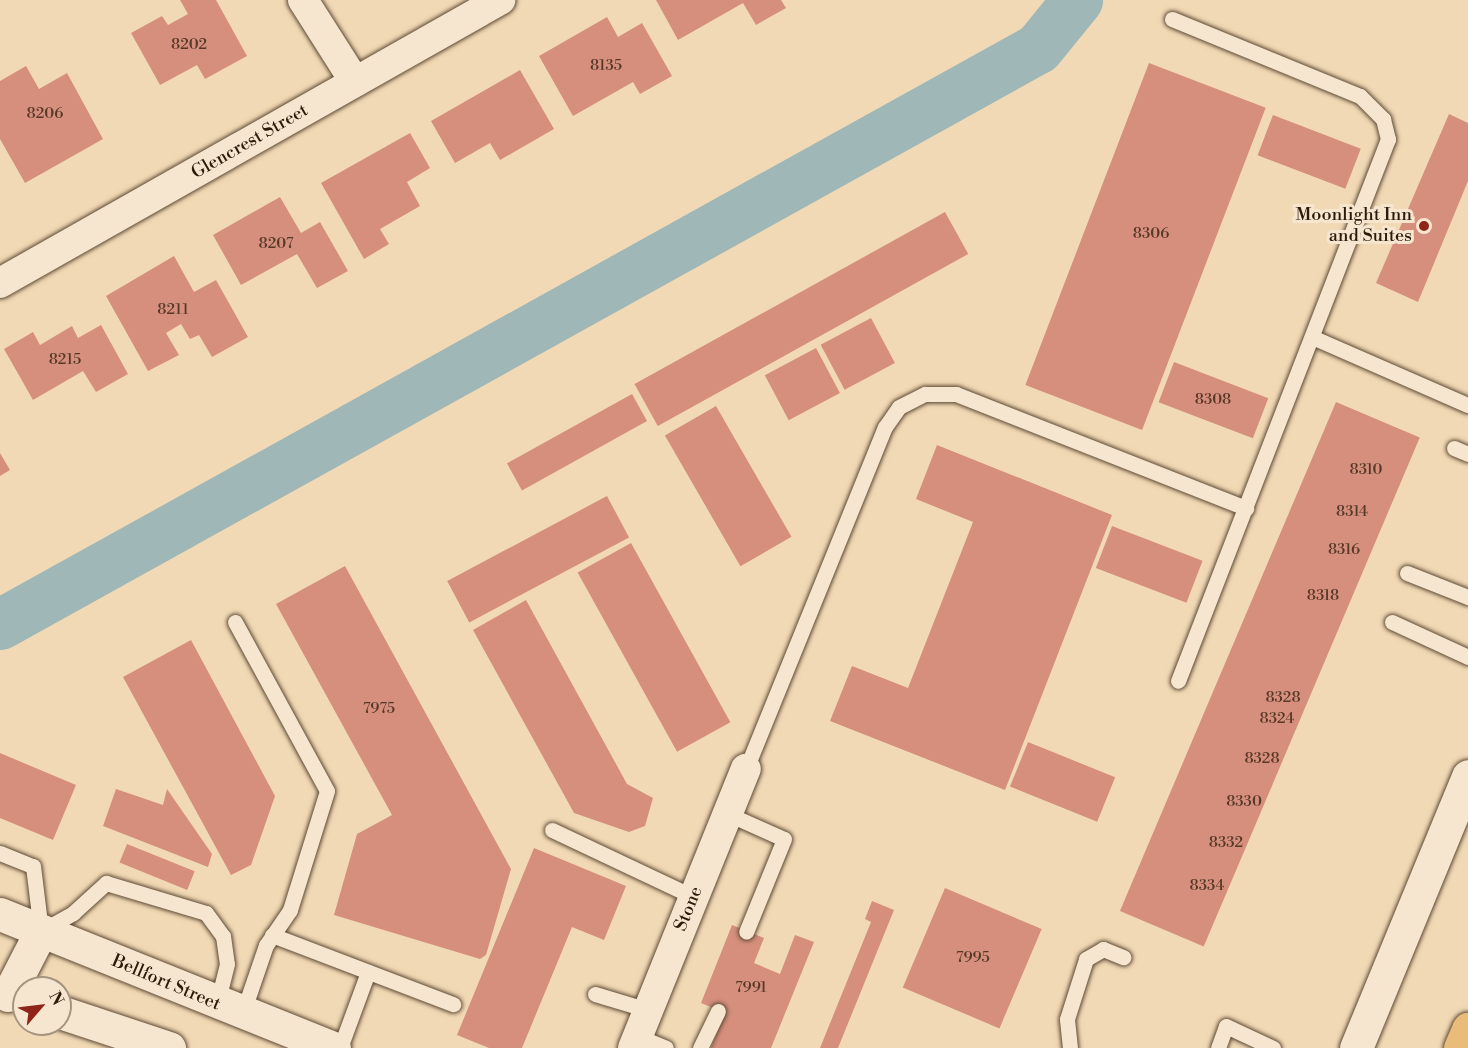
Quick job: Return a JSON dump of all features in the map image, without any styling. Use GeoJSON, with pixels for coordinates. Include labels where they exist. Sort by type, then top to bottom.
{"type":"FeatureCollection","features":[{"type":"Feature","properties":{"kind":"highway"},"geometry":{"type":"LineString","coordinates":[[1460,1048],[1468,1029]]}},
{"type":"Feature","properties":{"kind":"main road"},"geometry":{"type":"LineString","coordinates":[[1356,1048],[1468,776]]}},
{"type":"Feature","properties":{"kind":"main road","name":"Bellfort Street"},"geometry":{"type":"LineString","coordinates":[[0,914],[229,1010],[334,1048]]}},
{"type":"Feature","properties":{"kind":"main road"},"geometry":{"type":"LineString","coordinates":[[8,999],[41,931]]}},
{"type":"Feature","properties":{"kind":"main road"},"geometry":{"type":"LineString","coordinates":[[72,1016],[169,1048]]}},
{"type":"Feature","properties":{"kind":"street"},"geometry":{"type":"LineString","coordinates":[[303,0],[355,82]]}},
{"type":"Feature","properties":{"kind":"street","name":"Glencrest Street"},"geometry":{"type":"LineString","coordinates":[[1,280],[500,0]]}},
{"type":"Feature","properties":{"kind":"street","name":"Stone"},"geometry":{"type":"LineString","coordinates":[[639,1032],[746,769]]}},
{"type":"Feature","properties":{"kind":"lane"},"geometry":{"type":"LineString","coordinates":[[1172,18],[1360,96],[1383,119],[1388,140],[1178,681]]}},
{"type":"Feature","properties":{"kind":"lane"},"geometry":{"type":"LineString","coordinates":[[1312,337],[1468,405]]}},
{"type":"Feature","properties":{"kind":"lane"},"geometry":{"type":"LineString","coordinates":[[746,769],[885,427],[899,407],[925,394],[956,394],[1246,508]]}},
{"type":"Feature","properties":{"kind":"lane"},"geometry":{"type":"LineString","coordinates":[[1407,573],[1468,597]]}},
{"type":"Feature","properties":{"kind":"lane"},"geometry":{"type":"LineString","coordinates":[[229,1010],[272,935],[290,910],[327,791],[235,622]]}},
{"type":"Feature","properties":{"kind":"lane"},"geometry":{"type":"LineString","coordinates":[[1392,622],[1468,657]]}},
{"type":"Feature","properties":{"kind":"lane"},"geometry":{"type":"LineString","coordinates":[[728,814],[784,839],[746,932]]}},
{"type":"Feature","properties":{"kind":"lane"},"geometry":{"type":"LineString","coordinates":[[552,830],[694,897]]}},
{"type":"Feature","properties":{"kind":"lane"},"geometry":{"type":"LineString","coordinates":[[0,853],[33,866],[41,931],[73,913],[106,883],[206,913],[223,936],[229,1010]]}},
{"type":"Feature","properties":{"kind":"lane"},"geometry":{"type":"LineString","coordinates":[[272,935],[453,1004]]}},
{"type":"Feature","properties":{"kind":"lane"},"geometry":{"type":"LineString","coordinates":[[1070,1048],[1067,1019],[1086,959],[1104,949],[1123,957]]}},
{"type":"Feature","properties":{"kind":"lane"},"geometry":{"type":"LineString","coordinates":[[340,1048],[368,972]]}},
{"type":"Feature","properties":{"kind":"lane"},"geometry":{"type":"LineString","coordinates":[[595,994],[639,1032],[666,1048]]}},
{"type":"Feature","properties":{"kind":"lane"},"geometry":{"type":"LineString","coordinates":[[700,1048],[718,1011]]}},
{"type":"Feature","properties":{"kind":"lane"},"geometry":{"type":"LineString","coordinates":[[1218,1048],[1226,1026],[1273,1048]]}},
{"type":"Feature","properties":{"kind":"building"},"geometry":{"type":"Polygon","coordinates":[[[180,0],[216,0],[247,56],[205,79],[197,65],[160,85],[131,33],[162,16],[168,25],[188,14],[180,0]]]}},
{"type":"Feature","properties":{"kind":"building"},"geometry":{"type":"Polygon","coordinates":[[[656,0],[781,0],[786,8],[756,25],[743,3],[678,40],[656,0]]]}},
{"type":"Feature","properties":{"kind":"building"},"geometry":{"type":"Polygon","coordinates":[[[607,17],[618,37],[642,23],[672,76],[640,94],[633,82],[573,116],[539,56],[607,17]]]}},
{"type":"Feature","properties":{"kind":"building"},"geometry":{"type":"Polygon","coordinates":[[[1149,63],[1266,108],[1142,430],[1025,385],[1149,63]]]}},
{"type":"Feature","properties":{"kind":"building"},"geometry":{"type":"Polygon","coordinates":[[[26,66],[39,89],[67,73],[103,139],[25,183],[0,139],[0,81],[26,66]]]}},
{"type":"Feature","properties":{"kind":"building"},"geometry":{"type":"Polygon","coordinates":[[[520,70],[554,129],[500,160],[490,143],[455,163],[431,121],[520,70]]]}},
{"type":"Feature","properties":{"kind":"building","name":"Moonlight Inn and Suites"},"geometry":{"type":"Polygon","coordinates":[[[1449,114],[1468,123],[1468,181],[1418,302],[1376,283],[1449,114]]]}},
{"type":"Feature","properties":{"kind":"building"},"geometry":{"type":"Polygon","coordinates":[[[1273,115],[1361,149],[1345,189],[1258,155],[1273,115]]]}},
{"type":"Feature","properties":{"kind":"building"},"geometry":{"type":"Polygon","coordinates":[[[410,133],[430,168],[407,182],[420,206],[380,229],[389,244],[364,259],[321,183],[410,133]]]}},
{"type":"Feature","properties":{"kind":"building"},"geometry":{"type":"Polygon","coordinates":[[[280,197],[301,233],[320,222],[348,271],[317,288],[297,254],[241,285],[213,235],[280,197]]]}},
{"type":"Feature","properties":{"kind":"building"},"geometry":{"type":"Polygon","coordinates":[[[945,212],[968,254],[658,426],[635,384],[945,212]]]}},
{"type":"Feature","properties":{"kind":"building"},"geometry":{"type":"Polygon","coordinates":[[[174,256],[194,292],[216,280],[248,337],[212,357],[199,335],[190,339],[181,324],[166,333],[179,355],[148,371],[106,296],[174,256]]]}},
{"type":"Feature","properties":{"kind":"building"},"geometry":{"type":"Polygon","coordinates":[[[871,318],[895,363],[845,390],[821,345],[871,318]]]}},
{"type":"Feature","properties":{"kind":"building"},"geometry":{"type":"Polygon","coordinates":[[[101,325],[128,374],[96,392],[83,371],[33,400],[4,349],[33,332],[40,345],[72,326],[78,338],[101,325]]]}},
{"type":"Feature","properties":{"kind":"building"},"geometry":{"type":"Polygon","coordinates":[[[816,348],[840,393],[789,420],[765,375],[816,348]]]}},
{"type":"Feature","properties":{"kind":"building"},"geometry":{"type":"Polygon","coordinates":[[[1174,362],[1268,398],[1253,438],[1159,402],[1174,362]]]}},
{"type":"Feature","properties":{"kind":"building"},"geometry":{"type":"Polygon","coordinates":[[[632,394],[647,421],[522,490],[507,463],[632,394]]]}},
{"type":"Feature","properties":{"kind":"building"},"geometry":{"type":"Polygon","coordinates":[[[1336,402],[1420,438],[1204,947],[1120,911],[1336,402]]]}},
{"type":"Feature","properties":{"kind":"building"},"geometry":{"type":"Polygon","coordinates":[[[716,406],[792,537],[740,566],[665,436],[716,406]]]}},
{"type":"Feature","properties":{"kind":"building"},"geometry":{"type":"Polygon","coordinates":[[[937,445],[1112,515],[1005,790],[830,721],[852,666],[908,688],[973,522],[916,499],[937,445]]]}},
{"type":"Feature","properties":{"kind":"building"},"geometry":{"type":"Polygon","coordinates":[[[0,453],[10,470],[0,476],[0,453]]]}},
{"type":"Feature","properties":{"kind":"building"},"geometry":{"type":"Polygon","coordinates":[[[607,496],[629,537],[469,622],[447,581],[607,496]]]}},
{"type":"Feature","properties":{"kind":"building"},"geometry":{"type":"Polygon","coordinates":[[[1112,526],[1203,561],[1186,603],[1096,568],[1112,526]]]}},
{"type":"Feature","properties":{"kind":"building"},"geometry":{"type":"Polygon","coordinates":[[[631,543],[730,722],[677,752],[578,573],[631,543]]]}},
{"type":"Feature","properties":{"kind":"building"},"geometry":{"type":"Polygon","coordinates":[[[345,566],[511,869],[486,955],[480,959],[334,915],[357,834],[392,815],[276,604],[345,566]]]}},
{"type":"Feature","properties":{"kind":"building"},"geometry":{"type":"Polygon","coordinates":[[[526,600],[627,784],[653,798],[645,826],[629,832],[574,813],[473,630],[526,600]]]}},
{"type":"Feature","properties":{"kind":"building"},"geometry":{"type":"Polygon","coordinates":[[[191,640],[275,796],[251,865],[231,875],[123,677],[191,640]]]}},
{"type":"Feature","properties":{"kind":"building"},"geometry":{"type":"Polygon","coordinates":[[[1028,742],[1115,777],[1097,822],[1010,787],[1028,742]]]}},
{"type":"Feature","properties":{"kind":"building"},"geometry":{"type":"Polygon","coordinates":[[[0,753],[76,785],[53,840],[0,818],[0,753]]]}},
{"type":"Feature","properties":{"kind":"building"},"geometry":{"type":"Polygon","coordinates":[[[116,789],[163,805],[167,789],[212,854],[208,867],[103,826],[116,789]]]}},
{"type":"Feature","properties":{"kind":"building"},"geometry":{"type":"Polygon","coordinates":[[[127,844],[195,871],[187,890],[120,863],[127,844]]]}},
{"type":"Feature","properties":{"kind":"building"},"geometry":{"type":"Polygon","coordinates":[[[534,848],[626,886],[604,940],[572,927],[522,1048],[489,1048],[457,1035],[534,848]]]}},
{"type":"Feature","properties":{"kind":"building"},"geometry":{"type":"Polygon","coordinates":[[[945,888],[1042,929],[999,1028],[903,987],[945,888]]]}},
{"type":"Feature","properties":{"kind":"building"},"geometry":{"type":"Polygon","coordinates":[[[872,901],[894,910],[838,1048],[820,1048],[871,922],[865,919],[872,901]]]}},
{"type":"Feature","properties":{"kind":"building"},"geometry":{"type":"Polygon","coordinates":[[[732,925],[764,938],[754,963],[780,974],[795,935],[814,942],[771,1048],[711,1048],[725,1013],[701,1003],[732,925]]]}},
{"type":"Feature","properties":{"kind":"waterway"},"geometry":{"type":"LineString","coordinates":[[0,624],[1038,48],[1077,0]]}},
{"type":"Feature","properties":{"kind":"place","name":"Moonlight Inn and Suites"},"geometry":{"type":"Point","coordinates":[1424,226]}}]}
